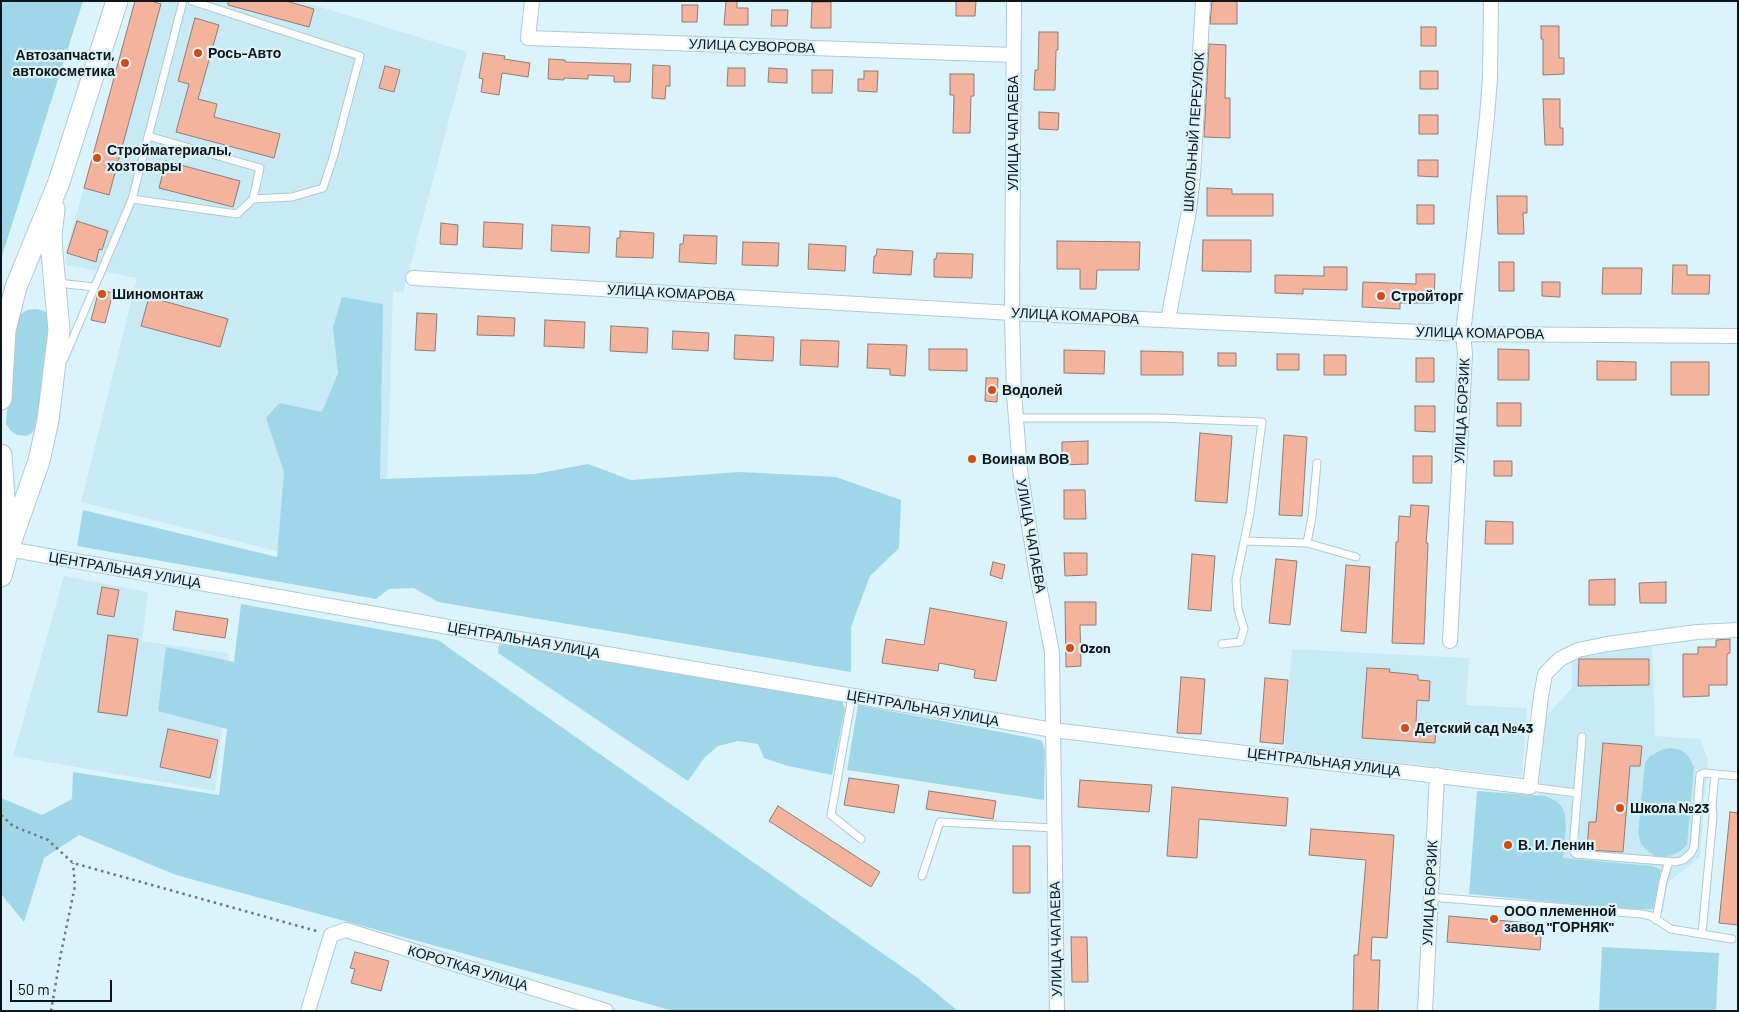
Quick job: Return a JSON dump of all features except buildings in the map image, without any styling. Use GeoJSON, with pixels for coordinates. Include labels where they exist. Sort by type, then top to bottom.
{"type":"FeatureCollection","features":[{"type":"Feature","properties":{"kind":"main road"},"geometry":{"type":"LineString","coordinates":[[1,399],[3,330],[16,287],[59,182],[117,1]]}},
{"type":"Feature","properties":{"kind":"main road"},"geometry":{"type":"LineString","coordinates":[[1,576],[8,549],[39,461],[48,420],[59,330],[51,235],[59,182]]}},
{"type":"Feature","properties":{"kind":"main road"},"geometry":{"type":"LineString","coordinates":[[1,456],[8,549]]}},
{"type":"Feature","properties":{"kind":"street","name":"УЛИЦА СУВОРОВА"},"geometry":{"type":"LineString","coordinates":[[532,1],[528,38],[1013,55]]}},
{"type":"Feature","properties":{"kind":"street","name":"УЛИЦА ЧАПАЕВА"},"geometry":{"type":"LineString","coordinates":[[1014,1],[1012,313],[1014,393],[1020,470],[1036,570],[1052,652],[1057,1011]]}},
{"type":"Feature","properties":{"kind":"street","name":"ШКОЛЬНЫЙ ПЕРЕУЛОК"},"geometry":{"type":"LineString","coordinates":[[1168,320],[1189,211],[1193,175],[1197,134],[1203,1]]}},
{"type":"Feature","properties":{"kind":"street","name":"УЛИЦА БОРЗИК"},"geometry":{"type":"LineString","coordinates":[[1450,641],[1465,354],[1463,334],[1487,117],[1490,78],[1491,1]]}},
{"type":"Feature","properties":{"kind":"street","name":"УЛИЦА КОМАРОВА"},"geometry":{"type":"LineString","coordinates":[[413,278],[1012,313],[1463,334],[1738,336]]}},
{"type":"Feature","properties":{"kind":"street","name":"ЦЕНТРАЛЬНАЯ УЛИЦА"},"geometry":{"type":"LineString","coordinates":[[8,549],[1053,730],[1530,787]]}},
{"type":"Feature","properties":{"kind":"street"},"geometry":{"type":"LineString","coordinates":[[1530,787],[1545,674],[1560,659],[1578,650],[1608,644],[1697,632],[1738,630]]}},
{"type":"Feature","properties":{"kind":"street","name":"УЛИЦА БОРЗИК"},"geometry":{"type":"LineString","coordinates":[[1424,1011],[1437,775]]}},
{"type":"Feature","properties":{"kind":"street","name":"КОРОТКАЯ УЛИЦА"},"geometry":{"type":"LineString","coordinates":[[331,935],[346,930],[606,1011]]}},
{"type":"Feature","properties":{"kind":"street"},"geometry":{"type":"LineString","coordinates":[[308,1011],[331,935]]}},
{"type":"Feature","properties":{"kind":"lane"},"geometry":{"type":"LineString","coordinates":[[53,384],[132,199],[183,1]]}},
{"type":"Feature","properties":{"kind":"lane"},"geometry":{"type":"LineString","coordinates":[[192,1],[360,56],[323,188],[292,197],[253,199]]}},
{"type":"Feature","properties":{"kind":"lane"},"geometry":{"type":"LineString","coordinates":[[132,199],[238,214],[253,199],[260,168],[148,136]]}},
{"type":"Feature","properties":{"kind":"lane"},"geometry":{"type":"LineString","coordinates":[[54,282],[94,287]]}},
{"type":"Feature","properties":{"kind":"lane"},"geometry":{"type":"LineString","coordinates":[[1016,418],[1130,418],[1262,422],[1250,513],[1236,580],[1238,609],[1244,629],[1240,642],[1222,644]]}},
{"type":"Feature","properties":{"kind":"lane"},"geometry":{"type":"LineString","coordinates":[[1306,544],[1312,517],[1317,463]]}},
{"type":"Feature","properties":{"kind":"lane"},"geometry":{"type":"LineString","coordinates":[[1245,542],[1306,544],[1356,557]]}},
{"type":"Feature","properties":{"kind":"lane"},"geometry":{"type":"LineString","coordinates":[[852,696],[831,815],[861,839]]}},
{"type":"Feature","properties":{"kind":"lane"},"geometry":{"type":"LineString","coordinates":[[1582,737],[1574,853],[1680,862],[1693,851],[1700,775],[1704,773],[1738,776]]}},
{"type":"Feature","properties":{"kind":"lane"},"geometry":{"type":"LineString","coordinates":[[1702,934],[1715,774]]}},
{"type":"Feature","properties":{"kind":"lane"},"geometry":{"type":"LineString","coordinates":[[1530,787],[1577,793]]}},
{"type":"Feature","properties":{"kind":"lane"},"geometry":{"type":"LineString","coordinates":[[922,876],[940,822],[1054,828]]}},
{"type":"Feature","properties":{"kind":"lane"},"geometry":{"type":"LineString","coordinates":[[1656,920],[1663,881],[1669,862]]}},
{"type":"Feature","properties":{"kind":"lane"},"geometry":{"type":"LineString","coordinates":[[1430,897],[1642,914],[1672,929],[1732,939]]}},
{"type":"Feature","properties":{"kind":"path"},"geometry":{"type":"LineString","coordinates":[[1,815],[13,826],[48,840],[73,863],[331,935]]}},
{"type":"Feature","properties":{"kind":"path"},"geometry":{"type":"LineString","coordinates":[[51,1011],[75,886],[73,863]]}},
{"type":"Feature","properties":{"kind":"shaded area"},"geometry":{"type":"Polygon","coordinates":[[[1,1],[83,1],[1,259],[1,1]]]}},
{"type":"Feature","properties":{"kind":"shaded area"},"geometry":{"type":"Polygon","coordinates":[[[135,1],[175,1],[209,10],[212,1],[301,1],[467,52],[403,293],[393,291],[384,578],[81,502],[137,278],[66,265],[66,252],[135,1]]]}},
{"type":"Feature","properties":{"kind":"shaded area"},"geometry":{"type":"Polygon","coordinates":[[[342,297],[383,304],[380,479],[535,474],[588,464],[631,480],[740,472],[836,477],[901,500],[899,548],[870,576],[851,627],[851,672],[438,602],[414,588],[389,589],[376,599],[77,546],[83,510],[277,557],[284,472],[266,418],[279,403],[322,412],[338,373],[333,327],[342,297]]]}},
{"type":"Feature","properties":{"kind":"shaded area"},"geometry":{"type":"Polygon","coordinates":[[[35,309],[49,314],[53,321],[37,427],[26,436],[17,435],[6,424],[13,333],[16,321],[27,310],[35,309]]]}},
{"type":"Feature","properties":{"kind":"shaded area"},"geometry":{"type":"Polygon","coordinates":[[[64,576],[148,592],[142,641],[229,653],[215,791],[13,756],[64,576]]]}},
{"type":"Feature","properties":{"kind":"shaded area"},"geometry":{"type":"Polygon","coordinates":[[[241,604],[438,640],[919,979],[958,1011],[674,1011],[176,875],[79,835],[44,858],[24,922],[1,894],[1,798],[42,815],[72,799],[73,772],[219,795],[227,729],[158,711],[166,647],[234,662],[241,604]]]}},
{"type":"Feature","properties":{"kind":"shaded area"},"geometry":{"type":"Polygon","coordinates":[[[514,644],[842,702],[845,709],[832,775],[788,766],[764,758],[758,744],[738,741],[718,746],[705,757],[688,781],[498,653],[499,645],[514,644]]]}},
{"type":"Feature","properties":{"kind":"shaded area","name":"Школа №23"},"geometry":{"type":"Polygon","coordinates":[[[1652,646],[1655,736],[1700,739],[1708,759],[1700,857],[1667,883],[1663,912],[1529,901],[1545,717],[1572,688],[1572,656],[1652,646]]]}},
{"type":"Feature","properties":{"kind":"shaded area","name":"Детский сад №43"},"geometry":{"type":"Polygon","coordinates":[[[1292,649],[1469,658],[1466,705],[1527,708],[1522,777],[1284,749],[1292,649]]]}},
{"type":"Feature","properties":{"kind":"shaded area"},"geometry":{"type":"Polygon","coordinates":[[[858,705],[1042,741],[1045,750],[1044,800],[847,770],[858,705]]]}},
{"type":"Feature","properties":{"kind":"shaded area"},"geometry":{"type":"Polygon","coordinates":[[[1670,748],[1681,750],[1689,757],[1694,767],[1687,845],[1673,855],[1662,857],[1655,856],[1641,844],[1638,833],[1645,763],[1650,756],[1670,748]]]}},
{"type":"Feature","properties":{"kind":"shaded area"},"geometry":{"type":"Polygon","coordinates":[[[1477,791],[1545,796],[1556,801],[1562,807],[1565,815],[1566,826],[1563,858],[1652,866],[1661,870],[1653,909],[1629,909],[1469,894],[1477,791]]]}},
{"type":"Feature","properties":{"kind":"shaded area"},"geometry":{"type":"Polygon","coordinates":[[[1602,947],[1719,953],[1716,1011],[1599,1011],[1602,947]]]}},
{"type":"Feature","properties":{"kind":"place","name":"Рось-Авто"},"geometry":{"type":"Point","coordinates":[198,53]}},
{"type":"Feature","properties":{"kind":"place","name":"Автозапчасти, автокосметика"},"geometry":{"type":"Point","coordinates":[125,63]}},
{"type":"Feature","properties":{"kind":"place","name":"Стройматериалы, хозтовары"},"geometry":{"type":"Point","coordinates":[97,158]}},
{"type":"Feature","properties":{"kind":"place","name":"Шиномонтаж"},"geometry":{"type":"Point","coordinates":[102,294]}},
{"type":"Feature","properties":{"kind":"place","name":"Стройторг"},"geometry":{"type":"Point","coordinates":[1381,296]}},
{"type":"Feature","properties":{"kind":"place","name":"Водолей"},"geometry":{"type":"Point","coordinates":[992,390]}},
{"type":"Feature","properties":{"kind":"place","name":"Воинам ВОВ"},"geometry":{"type":"Point","coordinates":[972,459]}},
{"type":"Feature","properties":{"kind":"place","name":"Ozon"},"geometry":{"type":"Point","coordinates":[1070,648]}},
{"type":"Feature","properties":{"kind":"place","name":"Детский сад №43"},"geometry":{"type":"Point","coordinates":[1405,728]}},
{"type":"Feature","properties":{"kind":"place","name":"Школа №23"},"geometry":{"type":"Point","coordinates":[1620,808]}},
{"type":"Feature","properties":{"kind":"place","name":"В. И. Ленин"},"geometry":{"type":"Point","coordinates":[1508,845]}},
{"type":"Feature","properties":{"kind":"place","name":"ООО племенной завод \"ГОРНЯК\""},"geometry":{"type":"Point","coordinates":[1494,919]}}]}
